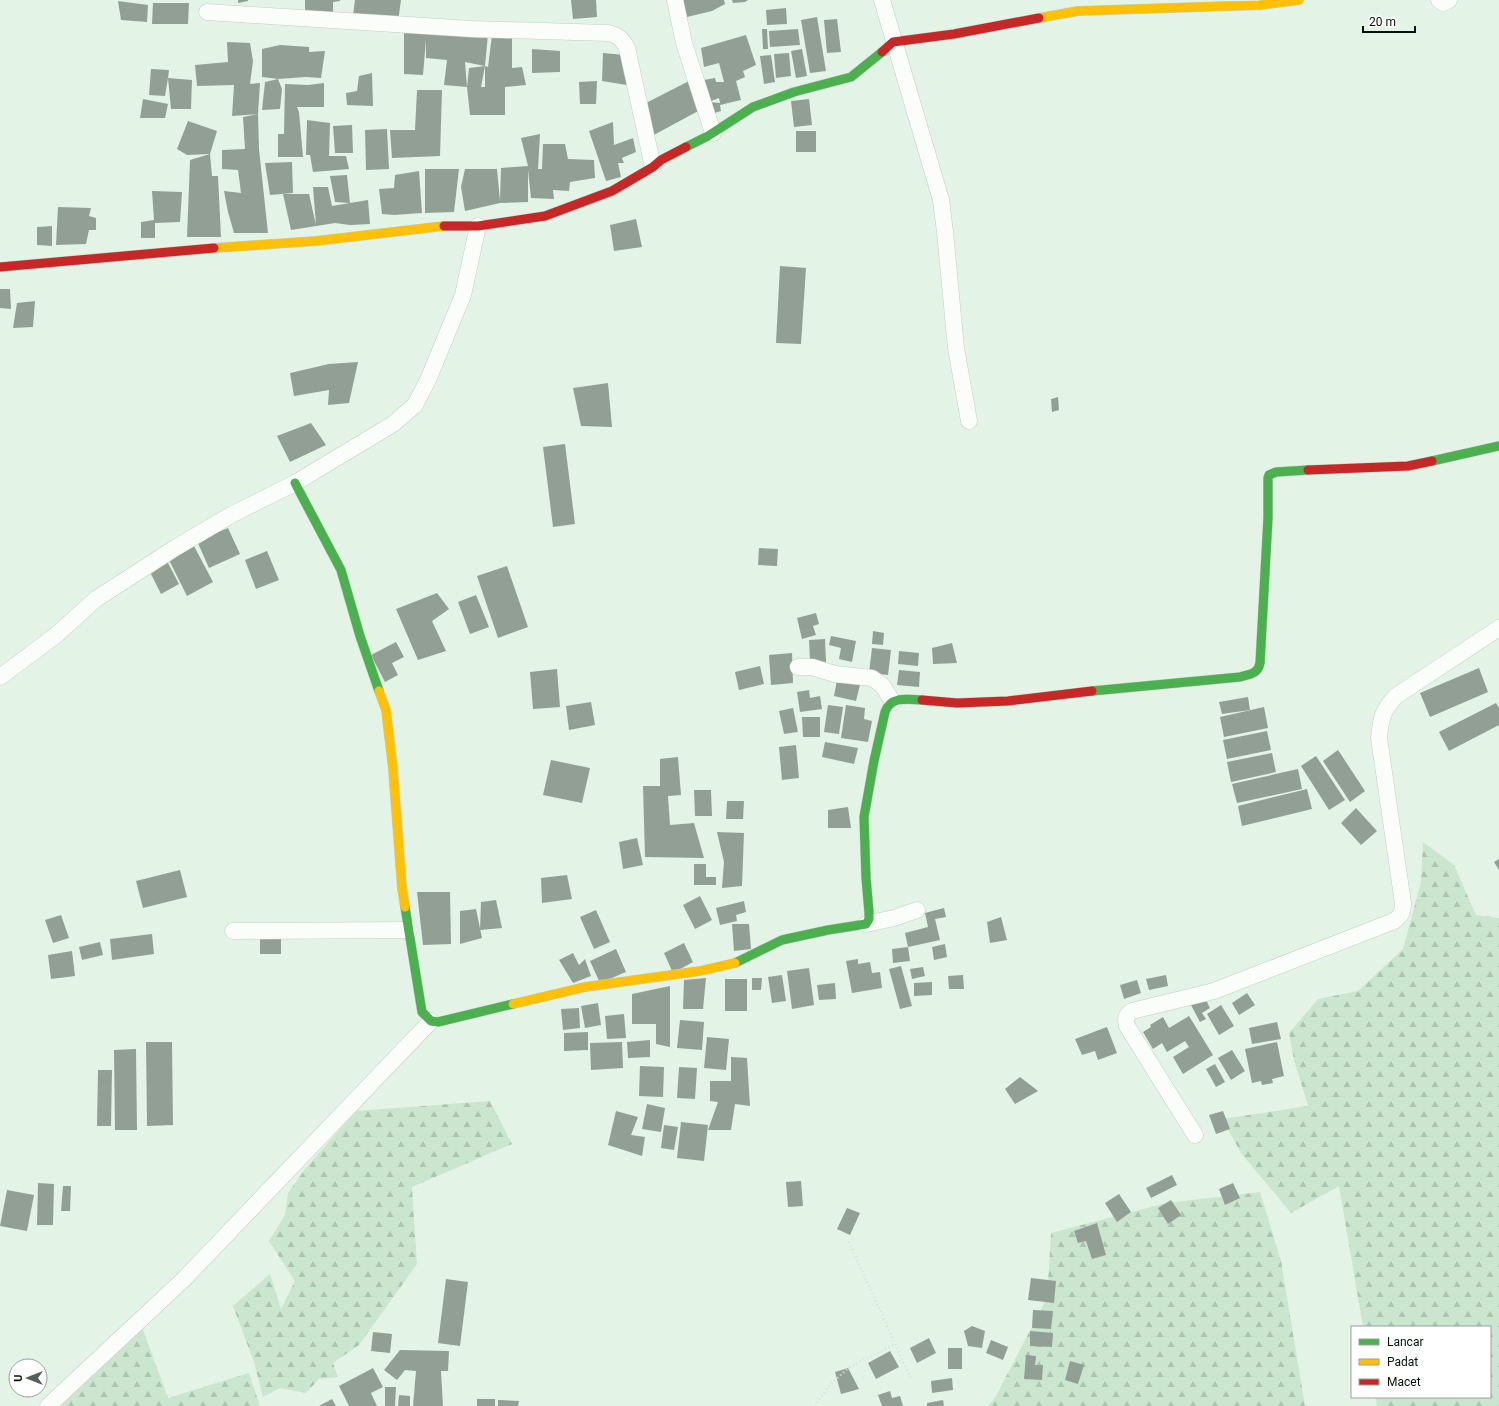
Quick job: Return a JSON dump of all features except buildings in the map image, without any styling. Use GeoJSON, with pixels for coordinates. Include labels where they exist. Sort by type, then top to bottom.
{"type":"FeatureCollection","features":[{"type":"Feature","properties":{"kind":"street"},"geometry":{"type":"LineString","coordinates":[[675,0],[684,43],[713,134]]}},
{"type":"Feature","properties":{"kind":"street"},"geometry":{"type":"LineString","coordinates":[[882,0],[940,200],[945,232],[956,348],[969,421]]}},
{"type":"Feature","properties":{"kind":"street"},"geometry":{"type":"LineString","coordinates":[[0,266],[171,251],[316,241],[442,226],[478,226],[545,216],[612,191],[653,167],[661,160],[713,134],[754,107],[794,92],[851,77],[893,42],[954,34],[1078,11],[1161,10],[1260,5],[1299,0]]}},
{"type":"Feature","properties":{"kind":"street"},"geometry":{"type":"LineString","coordinates":[[1439,0],[1443,3],[1449,0]]}},
{"type":"Feature","properties":{"kind":"street"},"geometry":{"type":"LineString","coordinates":[[207,12],[471,29],[608,33],[617,35],[623,40],[627,48],[653,167]]}},
{"type":"Feature","properties":{"kind":"street"},"geometry":{"type":"LineString","coordinates":[[0,677],[55,636],[96,599],[231,514],[296,483],[393,424],[415,405],[428,380],[462,295],[478,226]]}},
{"type":"Feature","properties":{"kind":"street"},"geometry":{"type":"LineString","coordinates":[[866,924],[869,919],[870,912],[866,878],[864,817],[885,712],[887,707],[893,702],[903,699],[957,703],[1008,701],[1062,694],[1240,677],[1252,674],[1259,668],[1260,663],[1269,475],[1276,472],[1327,468],[1408,466],[1499,446]]}},
{"type":"Feature","properties":{"kind":"street"},"geometry":{"type":"LineString","coordinates":[[296,483],[341,570],[360,636],[386,710],[393,769],[402,888],[422,1012],[431,1021],[438,1022],[585,986],[700,971],[732,964],[782,940],[894,918],[917,910]]}},
{"type":"Feature","properties":{"kind":"street"},"geometry":{"type":"LineString","coordinates":[[1195,1135],[1127,1026],[1125,1020],[1127,1014],[1132,1011],[1214,991],[1394,921],[1401,916],[1403,903],[1379,738],[1380,722],[1386,707],[1396,696],[1499,628]]}},
{"type":"Feature","properties":{"kind":"street"},"geometry":{"type":"LineString","coordinates":[[798,667],[812,667],[835,674],[872,678],[882,685],[893,702]]}},
{"type":"Feature","properties":{"kind":"street"},"geometry":{"type":"LineString","coordinates":[[232,931],[409,930]]}},
{"type":"Feature","properties":{"kind":"street"},"geometry":{"type":"LineString","coordinates":[[48,1406],[184,1280],[431,1021]]}},
{"type":"Feature","properties":{"kind":"path"},"geometry":{"type":"LineString","coordinates":[[849,1242],[911,1379]]}},
{"type":"Feature","properties":{"kind":"path"},"geometry":{"type":"LineString","coordinates":[[815,1406],[827,1388],[848,1368],[895,1344]]}},
{"type":"Feature","properties":{"kind":"green space"},"geometry":{"type":"Polygon","coordinates":[[[1423,842],[1454,865],[1476,915],[1499,918],[1499,1406],[1377,1406],[1375,1398],[1491,1398],[1491,1326],[1363,1326],[1339,1186],[1291,1213],[1241,1153],[1222,1119],[1308,1106],[1294,1060],[1289,1033],[1318,999],[1358,991],[1403,949],[1421,882],[1423,842]]]}},
{"type":"Feature","properties":{"kind":"green space"},"geometry":{"type":"Polygon","coordinates":[[[490,1101],[512,1144],[412,1187],[417,1264],[359,1345],[333,1363],[338,1377],[319,1379],[306,1393],[280,1388],[263,1397],[254,1362],[233,1306],[270,1274],[281,1309],[295,1281],[269,1241],[285,1215],[288,1193],[305,1169],[356,1111],[490,1101]]]}},
{"type":"Feature","properties":{"kind":"green space"},"geometry":{"type":"Polygon","coordinates":[[[1260,1192],[1281,1261],[1305,1406],[988,1406],[996,1396],[1047,1298],[1051,1233],[1166,1203],[1260,1192]]]}},
{"type":"Feature","properties":{"kind":"green space"},"geometry":{"type":"Polygon","coordinates":[[[142,1327],[168,1398],[249,1373],[260,1406],[45,1406],[142,1327]]]}},
{"type":"Feature","properties":{"kind":"traffic: fast"},"geometry":{"type":"LineString","coordinates":[[686,147],[708,136],[753,107],[794,92],[851,77],[882,52]]}},
{"type":"Feature","properties":{"kind":"traffic: fast"},"geometry":{"type":"LineString","coordinates":[[1432,461],[1499,446]]}},
{"type":"Feature","properties":{"kind":"traffic: fast"},"geometry":{"type":"LineString","coordinates":[[1092,691],[1240,677],[1250,674],[1259,667],[1268,518],[1268,478],[1269,475],[1276,472],[1308,470]]}},
{"type":"Feature","properties":{"kind":"traffic: fast"},"geometry":{"type":"LineString","coordinates":[[295,483],[341,570],[360,636],[379,691]]}},
{"type":"Feature","properties":{"kind":"traffic: fast"},"geometry":{"type":"LineString","coordinates":[[735,963],[782,940],[828,930],[866,924],[869,919],[869,912],[866,878],[864,817],[885,712],[891,703],[896,701],[906,699],[922,700]]}},
{"type":"Feature","properties":{"kind":"traffic: fast"},"geometry":{"type":"LineString","coordinates":[[405,907],[422,1012],[431,1021],[438,1022],[513,1004]]}},
{"type":"Feature","properties":{"kind":"traffic: slow"},"geometry":{"type":"LineString","coordinates":[[1039,18],[1078,11],[1260,5],[1299,0]]}},
{"type":"Feature","properties":{"kind":"traffic: slow"},"geometry":{"type":"LineString","coordinates":[[214,248],[316,241],[444,226]]}},
{"type":"Feature","properties":{"kind":"traffic: slow"},"geometry":{"type":"LineString","coordinates":[[379,691],[386,710],[393,769],[402,888],[405,907]]}},
{"type":"Feature","properties":{"kind":"traffic: slow"},"geometry":{"type":"LineString","coordinates":[[513,1004],[585,987],[700,971],[735,963]]}},
{"type":"Feature","properties":{"kind":"traffic: jam"},"geometry":{"type":"LineString","coordinates":[[882,52],[893,42],[954,34],[1039,18]]}},
{"type":"Feature","properties":{"kind":"traffic: jam"},"geometry":{"type":"LineString","coordinates":[[444,226],[478,226],[545,216],[612,191],[653,167],[661,160],[686,147]]}},
{"type":"Feature","properties":{"kind":"traffic: jam"},"geometry":{"type":"LineString","coordinates":[[0,267],[214,248]]}},
{"type":"Feature","properties":{"kind":"traffic: jam"},"geometry":{"type":"LineString","coordinates":[[1308,470],[1408,466],[1432,461]]}},
{"type":"Feature","properties":{"kind":"traffic: jam"},"geometry":{"type":"LineString","coordinates":[[922,700],[957,703],[1008,701],[1092,691]]}}]}
